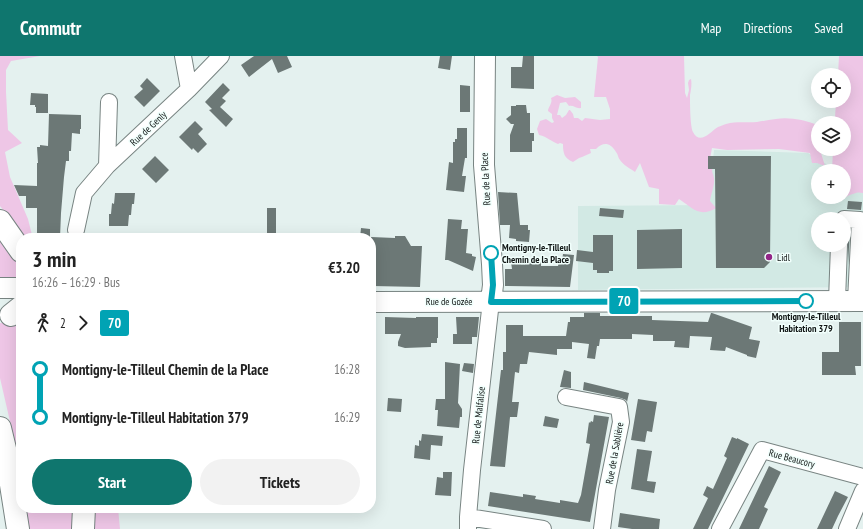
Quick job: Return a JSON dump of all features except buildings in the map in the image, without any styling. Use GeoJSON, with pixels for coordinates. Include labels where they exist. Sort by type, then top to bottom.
{"type":"FeatureCollection","features":[{"type":"Feature","properties":{"kind":"highway"},"geometry":{"type":"LineString","coordinates":[[0,221],[16,244]]}},
{"type":"Feature","properties":{"kind":"highway"},"geometry":{"type":"LineString","coordinates":[[0,428],[6,453],[18,529]]}},
{"type":"Feature","properties":{"kind":"highway"},"geometry":{"type":"LineString","coordinates":[[82,529],[84,513]]}},
{"type":"Feature","properties":{"kind":"main road","name":"Rue de la Place"},"geometry":{"type":"LineString","coordinates":[[485,56],[484,165],[492,264],[493,285],[491,302]]}},
{"type":"Feature","properties":{"kind":"main road","name":"Rue de Gozée"},"geometry":{"type":"LineString","coordinates":[[376,302],[852,301]]}},
{"type":"Feature","properties":{"kind":"street"},"geometry":{"type":"LineString","coordinates":[[183,56],[189,89]]}},
{"type":"Feature","properties":{"kind":"street","name":"Rue de Genly"},"geometry":{"type":"LineString","coordinates":[[76,230],[84,193],[107,166],[189,89],[221,56]]}},
{"type":"Feature","properties":{"kind":"street"},"geometry":{"type":"LineString","coordinates":[[107,166],[109,102]]}},
{"type":"Feature","properties":{"kind":"street"},"geometry":{"type":"LineString","coordinates":[[851,219],[860,220],[852,301]]}},
{"type":"Feature","properties":{"kind":"street"},"geometry":{"type":"LineString","coordinates":[[841,252],[852,301]]}},
{"type":"Feature","properties":{"kind":"street","name":"Rue de Malfalise"},"geometry":{"type":"LineString","coordinates":[[468,523],[491,302]]}},
{"type":"Feature","properties":{"kind":"street","name":"Rue de la Sablière"},"geometry":{"type":"LineString","coordinates":[[566,397],[620,407],[621,422],[602,529]]}},
{"type":"Feature","properties":{"kind":"street","name":"Rue Beaucory"},"geometry":{"type":"LineString","coordinates":[[720,529],[762,450],[863,477]]}},
{"type":"Feature","properties":{"kind":"street"},"geometry":{"type":"LineString","coordinates":[[847,529],[863,491]]}},
{"type":"Feature","properties":{"kind":"street"},"geometry":{"type":"LineString","coordinates":[[468,523],[544,529]]}},
{"type":"Feature","properties":{"kind":"shaded area"},"geometry":{"type":"Polygon","coordinates":[[[0,56],[40,56],[11,61],[6,70],[8,130],[22,143],[5,152],[10,177],[28,219],[32,233],[21,233],[0,206],[0,56]]]}},
{"type":"Feature","properties":{"kind":"shaded area"},"geometry":{"type":"Polygon","coordinates":[[[597,56],[684,56],[685,93],[687,98],[689,90],[688,83],[691,79],[691,119],[692,129],[696,136],[702,138],[718,127],[730,123],[757,122],[781,118],[802,120],[811,123],[811,156],[822,156],[824,164],[812,163],[810,153],[779,149],[727,150],[712,148],[709,164],[713,166],[712,171],[714,181],[710,201],[716,208],[705,212],[696,211],[679,199],[675,205],[659,204],[659,189],[649,187],[640,163],[635,172],[621,162],[617,153],[611,146],[604,144],[596,149],[590,149],[591,153],[573,162],[565,155],[563,144],[558,144],[539,135],[537,129],[540,121],[546,119],[552,123],[554,122],[552,114],[548,111],[551,98],[557,95],[565,98],[575,97],[581,102],[581,108],[569,106],[566,102],[560,103],[557,115],[560,115],[562,118],[570,110],[574,118],[578,118],[582,121],[585,118],[600,120],[610,119],[610,109],[606,97],[594,97],[597,56]]]}},
{"type":"Feature","properties":{"kind":"shaded area"},"geometry":{"type":"Polygon","coordinates":[[[839,56],[863,56],[863,193],[851,195],[851,164],[832,164],[833,156],[851,156],[851,116],[835,116],[836,108],[851,108],[851,68],[838,68],[839,56]]]}},
{"type":"Feature","properties":{"kind":"shaded area"},"geometry":{"type":"Polygon","coordinates":[[[714,150],[808,153],[826,164],[811,164],[811,204],[851,204],[851,193],[863,186],[863,287],[578,290],[578,206],[708,205],[714,150]]]}},
{"type":"Feature","properties":{"kind":"shaded area"},"geometry":{"type":"Polygon","coordinates":[[[0,237],[16,260],[16,279],[0,280],[0,237]]]}},
{"type":"Feature","properties":{"kind":"shaded area"},"geometry":{"type":"Polygon","coordinates":[[[0,323],[16,323],[16,447],[0,378],[0,323]]]}},
{"type":"Feature","properties":{"kind":"shaded area"},"geometry":{"type":"Polygon","coordinates":[[[27,513],[76,513],[75,529],[29,529],[27,513]]]}},
{"type":"Feature","properties":{"kind":"shaded area"},"geometry":{"type":"Polygon","coordinates":[[[92,513],[118,513],[120,529],[91,529],[92,513]]]}},
{"type":"Feature","properties":{"kind":"tunnel"},"geometry":{"type":"LineString","coordinates":[[851,230],[859,231]]}},
{"type":"Feature","properties":{"kind":"bus line","name":"70"},"geometry":{"type":"LineString","coordinates":[[491,253],[493,285],[491,302],[806,301]]}},
{"type":"Feature","properties":{"kind":"place","name":"Montigny-le-Tilleul Chemin de la Place"},"geometry":{"type":"Point","coordinates":[491,253]}},
{"type":"Feature","properties":{"kind":"place","name":"Lidl"},"geometry":{"type":"Point","coordinates":[769,257]}},
{"type":"Feature","properties":{"kind":"place","name":"Montigny-le-Tilleul Habitation 379"},"geometry":{"type":"Point","coordinates":[806,301]}}]}
